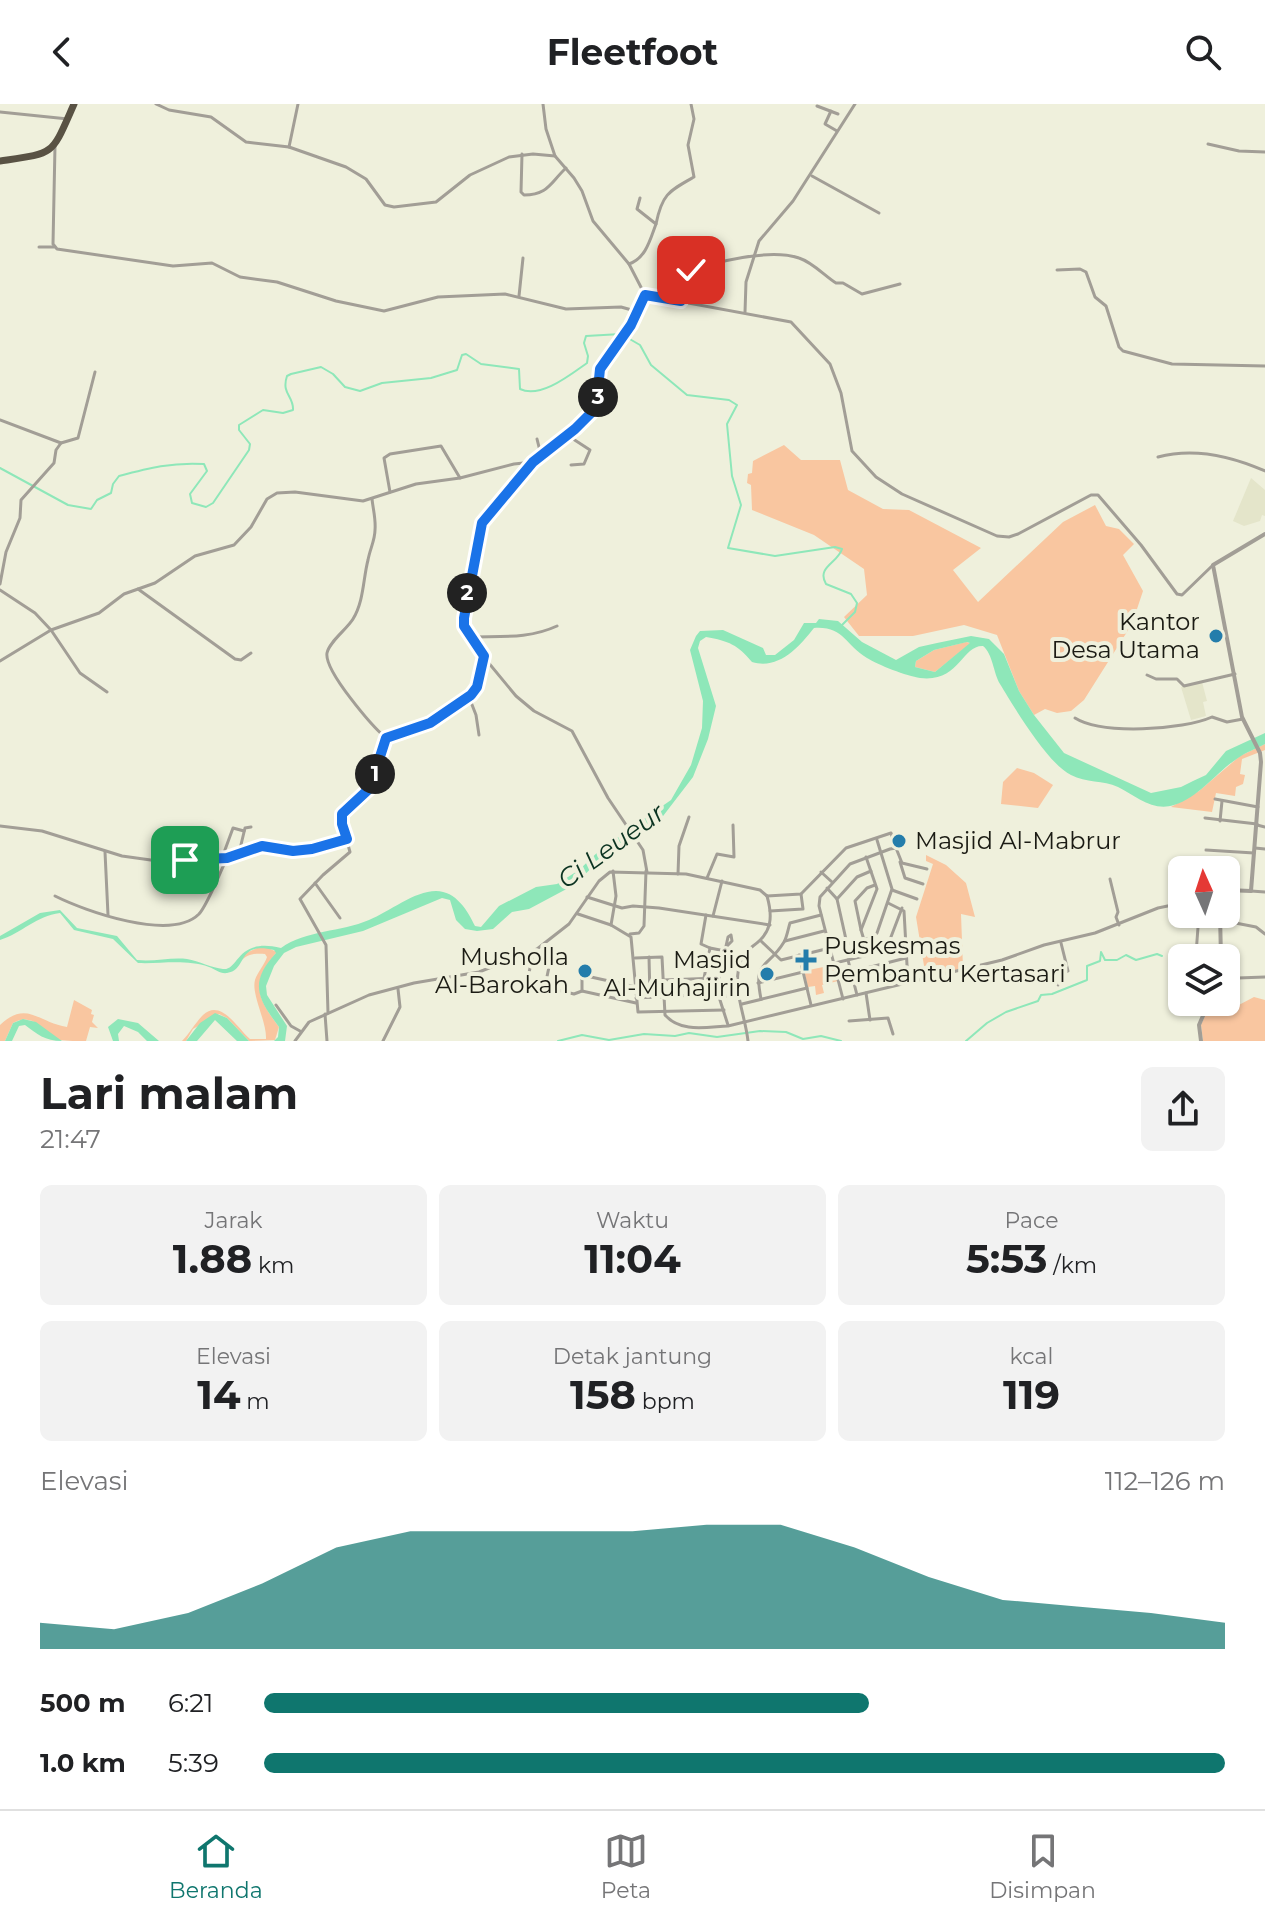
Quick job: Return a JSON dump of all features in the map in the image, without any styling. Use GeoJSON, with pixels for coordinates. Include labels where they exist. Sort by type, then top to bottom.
{"type":"FeatureCollection","features":[{"type":"Feature","properties":{"kind":"highway"},"geometry":{"type":"LineString","coordinates":[[0,161],[43,154],[55,146],[74,104]]}},
{"type":"Feature","properties":{"kind":"street"},"geometry":{"type":"LineString","coordinates":[[156,104],[169,110],[211,117],[246,142],[289,147],[357,172],[385,205],[394,207],[436,202],[470,175],[522,154],[555,156]]}},
{"type":"Feature","properties":{"kind":"street"},"geometry":{"type":"LineString","coordinates":[[289,147],[298,104]]}},
{"type":"Feature","properties":{"kind":"street"},"geometry":{"type":"LineString","coordinates":[[543,104],[546,129],[555,156],[582,191],[593,221],[629,264],[645,295],[639,312],[598,373],[594,410],[533,462],[488,515],[479,532],[464,618],[478,650],[525,705],[572,731],[598,781],[645,856],[644,929],[628,934]]}},
{"type":"Feature","properties":{"kind":"street"},"geometry":{"type":"LineString","coordinates":[[629,264],[639,260],[645,252],[666,195],[694,177],[688,145],[694,119],[691,104]]}},
{"type":"Feature","properties":{"kind":"street"},"geometry":{"type":"LineString","coordinates":[[745,312],[746,282],[759,241],[793,201],[855,104]]}},
{"type":"Feature","properties":{"kind":"street"},"geometry":{"type":"LineString","coordinates":[[817,106],[838,114]]}},
{"type":"Feature","properties":{"kind":"street"},"geometry":{"type":"LineString","coordinates":[[831,111],[825,125],[839,131]]}},
{"type":"Feature","properties":{"kind":"street"},"geometry":{"type":"LineString","coordinates":[[0,112],[68,119]]}},
{"type":"Feature","properties":{"kind":"street"},"geometry":{"type":"LineString","coordinates":[[1208,144],[1239,151],[1265,152]]}},
{"type":"Feature","properties":{"kind":"street"},"geometry":{"type":"LineString","coordinates":[[54,247],[55,146]]}},
{"type":"Feature","properties":{"kind":"street"},"geometry":{"type":"LineString","coordinates":[[522,154],[521,187],[524,195],[537,195],[545,191],[566,168]]}},
{"type":"Feature","properties":{"kind":"street"},"geometry":{"type":"LineString","coordinates":[[811,175],[879,213]]}},
{"type":"Feature","properties":{"kind":"street"},"geometry":{"type":"LineString","coordinates":[[640,198],[637,209],[656,224]]}},
{"type":"Feature","properties":{"kind":"street"},"geometry":{"type":"LineString","coordinates":[[39,247],[173,266],[212,263],[240,277],[279,282],[336,301],[384,311],[444,296],[519,296],[566,309],[621,307],[639,312]]}},
{"type":"Feature","properties":{"kind":"street"},"geometry":{"type":"LineString","coordinates":[[681,301],[686,272],[704,265],[753,256],[801,259],[836,283],[843,283],[862,294],[900,284]]}},
{"type":"Feature","properties":{"kind":"street"},"geometry":{"type":"LineString","coordinates":[[519,296],[523,258]]}},
{"type":"Feature","properties":{"kind":"street"},"geometry":{"type":"LineString","coordinates":[[1057,270],[1080,269],[1086,272],[1095,297],[1106,306],[1123,351],[1172,364],[1265,366]]}},
{"type":"Feature","properties":{"kind":"street"},"geometry":{"type":"LineString","coordinates":[[645,295],[788,320],[822,353],[839,382],[852,451],[876,477],[902,494],[983,531],[1005,538],[1018,534],[1091,495],[1098,495],[1141,545],[1177,594],[1182,595],[1213,565],[1265,534]]}},
{"type":"Feature","properties":{"kind":"street"},"geometry":{"type":"LineString","coordinates":[[0,584],[6,552],[20,518],[21,500],[54,463],[56,450],[61,443],[81,436],[83,415],[95,372]]}},
{"type":"Feature","properties":{"kind":"street"},"geometry":{"type":"LineString","coordinates":[[0,420],[61,443]]}},
{"type":"Feature","properties":{"kind":"street"},"geometry":{"type":"LineString","coordinates":[[567,435],[590,450],[584,464],[571,465]]}},
{"type":"Feature","properties":{"kind":"street"},"geometry":{"type":"LineString","coordinates":[[537,439],[541,456]]}},
{"type":"Feature","properties":{"kind":"street"},"geometry":{"type":"LineString","coordinates":[[390,492],[384,460],[390,454],[441,446],[460,478]]}},
{"type":"Feature","properties":{"kind":"street"},"geometry":{"type":"LineString","coordinates":[[1158,457],[1201,452],[1265,471]]}},
{"type":"Feature","properties":{"kind":"street"},"geometry":{"type":"LineString","coordinates":[[0,661],[51,630],[99,613],[124,594],[155,583],[195,556],[234,545],[251,527],[267,499],[277,493],[295,492],[351,500],[371,498],[429,481],[460,478],[533,462]]}},
{"type":"Feature","properties":{"kind":"street"},"geometry":{"type":"LineString","coordinates":[[371,498],[375,530],[360,603],[327,656],[351,699],[386,738]]}},
{"type":"Feature","properties":{"kind":"street"},"geometry":{"type":"LineString","coordinates":[[1213,565],[1243,719],[1260,753],[1262,791],[1251,891]]}},
{"type":"Feature","properties":{"kind":"street"},"geometry":{"type":"LineString","coordinates":[[138,589],[235,659],[241,660],[251,653]]}},
{"type":"Feature","properties":{"kind":"street"},"geometry":{"type":"LineString","coordinates":[[0,590],[35,613],[51,630],[78,671],[107,692]]}},
{"type":"Feature","properties":{"kind":"street"},"geometry":{"type":"LineString","coordinates":[[471,637],[514,637],[541,633],[557,626]]}},
{"type":"Feature","properties":{"kind":"street"},"geometry":{"type":"LineString","coordinates":[[386,738],[430,723],[469,697],[477,687],[484,656]]}},
{"type":"Feature","properties":{"kind":"street"},"geometry":{"type":"LineString","coordinates":[[1147,675],[1157,679],[1177,679],[1184,686],[1235,674]]}},
{"type":"Feature","properties":{"kind":"street"},"geometry":{"type":"LineString","coordinates":[[469,697],[475,710],[479,735]]}},
{"type":"Feature","properties":{"kind":"street"},"geometry":{"type":"LineString","coordinates":[[1075,718],[1099,728],[1134,730],[1200,722],[1212,717],[1225,722],[1243,719]]}},
{"type":"Feature","properties":{"kind":"street"},"geometry":{"type":"LineString","coordinates":[[327,1041],[326,943],[300,900],[350,853],[342,814],[370,788],[386,738]]}},
{"type":"Feature","properties":{"kind":"street"},"geometry":{"type":"LineString","coordinates":[[1215,799],[1258,807]]}},
{"type":"Feature","properties":{"kind":"street"},"geometry":{"type":"LineString","coordinates":[[1220,821],[1222,801]]}},
{"type":"Feature","properties":{"kind":"street"},"geometry":{"type":"LineString","coordinates":[[678,874],[679,846],[689,817]]}},
{"type":"Feature","properties":{"kind":"street"},"geometry":{"type":"LineString","coordinates":[[1205,818],[1265,827]]}},
{"type":"Feature","properties":{"kind":"street"},"geometry":{"type":"LineString","coordinates":[[707,878],[717,854],[734,857],[733,825]]}},
{"type":"Feature","properties":{"kind":"street"},"geometry":{"type":"LineString","coordinates":[[0,826],[42,831],[105,852],[165,862],[225,858],[262,846],[293,851],[319,848],[347,839]]}},
{"type":"Feature","properties":{"kind":"street"},"geometry":{"type":"LineString","coordinates":[[238,855],[245,828],[251,827]]}},
{"type":"Feature","properties":{"kind":"street"},"geometry":{"type":"LineString","coordinates":[[55,896],[79,908],[150,926],[192,919],[203,909],[225,858],[233,828],[244,831]]}},
{"type":"Feature","properties":{"kind":"street"},"geometry":{"type":"LineString","coordinates":[[767,896],[801,894],[846,848],[891,833],[905,878],[923,884]]}},
{"type":"Feature","properties":{"kind":"street"},"geometry":{"type":"LineString","coordinates":[[761,941],[781,960],[876,935],[892,890],[876,838]]}},
{"type":"Feature","properties":{"kind":"street"},"geometry":{"type":"LineString","coordinates":[[843,999],[819,900],[853,861],[896,848]]}},
{"type":"Feature","properties":{"kind":"street"},"geometry":{"type":"LineString","coordinates":[[1206,850],[1265,849]]}},
{"type":"Feature","properties":{"kind":"street"},"geometry":{"type":"LineString","coordinates":[[105,852],[108,915]]}},
{"type":"Feature","properties":{"kind":"street"},"geometry":{"type":"LineString","coordinates":[[861,930],[876,885],[866,857]]}},
{"type":"Feature","properties":{"kind":"street"},"geometry":{"type":"LineString","coordinates":[[900,862],[927,869]]}},
{"type":"Feature","properties":{"kind":"street"},"geometry":{"type":"LineString","coordinates":[[611,925],[615,907],[613,871]]}},
{"type":"Feature","properties":{"kind":"street"},"geometry":{"type":"LineString","coordinates":[[295,1041],[307,1023],[369,995],[471,974],[525,955],[553,939],[578,914],[602,877],[613,871],[707,878],[760,890],[767,896],[770,925],[761,941],[741,958],[736,986],[748,1041]]}},
{"type":"Feature","properties":{"kind":"street"},"geometry":{"type":"LineString","coordinates":[[837,899],[857,877],[871,871]]}},
{"type":"Feature","properties":{"kind":"street"},"geometry":{"type":"LineString","coordinates":[[821,872],[832,882]]}},
{"type":"Feature","properties":{"kind":"street"},"geometry":{"type":"LineString","coordinates":[[1110,879],[1118,922]]}},
{"type":"Feature","properties":{"kind":"street"},"geometry":{"type":"LineString","coordinates":[[713,916],[722,881]]}},
{"type":"Feature","properties":{"kind":"street"},"geometry":{"type":"LineString","coordinates":[[315,883],[340,918]]}},
{"type":"Feature","properties":{"kind":"street"},"geometry":{"type":"LineString","coordinates":[[864,940],[855,901],[869,886],[876,885]]}},
{"type":"Feature","properties":{"kind":"street"},"geometry":{"type":"LineString","coordinates":[[827,888],[837,899],[847,944]]}},
{"type":"Feature","properties":{"kind":"street"},"geometry":{"type":"LineString","coordinates":[[892,890],[917,899]]}},
{"type":"Feature","properties":{"kind":"street"},"geometry":{"type":"LineString","coordinates":[[1240,891],[1265,892]]}},
{"type":"Feature","properties":{"kind":"street"},"geometry":{"type":"LineString","coordinates":[[770,911],[803,909],[801,894]]}},
{"type":"Feature","properties":{"kind":"street"},"geometry":{"type":"LineString","coordinates":[[587,897],[627,909],[645,906],[770,925]]}},
{"type":"Feature","properties":{"kind":"street"},"geometry":{"type":"LineString","coordinates":[[888,903],[902,908]]}},
{"type":"Feature","properties":{"kind":"street"},"geometry":{"type":"LineString","coordinates":[[635,958],[662,957],[667,1018],[681,1027],[728,1026],[1061,943],[1168,906]]}},
{"type":"Feature","properties":{"kind":"street"},"geometry":{"type":"LineString","coordinates":[[902,908],[908,983]]}},
{"type":"Feature","properties":{"kind":"street"},"geometry":{"type":"LineString","coordinates":[[886,950],[902,908]]}},
{"type":"Feature","properties":{"kind":"street"},"geometry":{"type":"LineString","coordinates":[[578,914],[628,934],[635,958],[638,1012],[724,1010]]}},
{"type":"Feature","properties":{"kind":"street"},"geometry":{"type":"LineString","coordinates":[[706,915],[701,944],[725,950],[719,994],[728,1026]]}},
{"type":"Feature","properties":{"kind":"street"},"geometry":{"type":"LineString","coordinates":[[761,999],[758,983],[762,966],[785,941],[791,922],[822,915]]}},
{"type":"Feature","properties":{"kind":"street"},"geometry":{"type":"LineString","coordinates":[[1240,923],[1256,927],[1265,934]]}},
{"type":"Feature","properties":{"kind":"street"},"geometry":{"type":"LineString","coordinates":[[785,941],[826,931]]}},
{"type":"Feature","properties":{"kind":"street"},"geometry":{"type":"LineString","coordinates":[[1058,985],[1056,977],[1068,972],[1061,943]]}},
{"type":"Feature","properties":{"kind":"street"},"geometry":{"type":"LineString","coordinates":[[835,963],[906,945]]}},
{"type":"Feature","properties":{"kind":"street"},"geometry":{"type":"LineString","coordinates":[[704,978],[710,948]]}},
{"type":"Feature","properties":{"kind":"street"},"geometry":{"type":"LineString","coordinates":[[525,955],[532,958],[527,983]]}},
{"type":"Feature","properties":{"kind":"street"},"geometry":{"type":"LineString","coordinates":[[799,955],[811,1005]]}},
{"type":"Feature","properties":{"kind":"street"},"geometry":{"type":"LineString","coordinates":[[649,957],[650,997]]}},
{"type":"Feature","properties":{"kind":"street"},"geometry":{"type":"LineString","coordinates":[[851,972],[907,958]]}},
{"type":"Feature","properties":{"kind":"street"},"geometry":{"type":"LineString","coordinates":[[848,960],[857,995]]}},
{"type":"Feature","properties":{"kind":"street"},"geometry":{"type":"LineString","coordinates":[[545,986],[549,967]]}},
{"type":"Feature","properties":{"kind":"street"},"geometry":{"type":"LineString","coordinates":[[854,983],[908,969]]}},
{"type":"Feature","properties":{"kind":"street"},"geometry":{"type":"LineString","coordinates":[[758,983],[803,972]]}},
{"type":"Feature","properties":{"kind":"street"},"geometry":{"type":"LineString","coordinates":[[582,991],[582,975],[636,987]]}},
{"type":"Feature","properties":{"kind":"street"},"geometry":{"type":"LineString","coordinates":[[1240,976],[1265,977]]}},
{"type":"Feature","properties":{"kind":"street"},"geometry":{"type":"LineString","coordinates":[[663,980],[719,978]]}},
{"type":"Feature","properties":{"kind":"street"},"geometry":{"type":"LineString","coordinates":[[468,983],[509,981],[574,994],[582,991],[636,1000],[719,994],[738,998]]}},
{"type":"Feature","properties":{"kind":"street"},"geometry":{"type":"LineString","coordinates":[[383,1041],[400,1007],[398,988]]}},
{"type":"Feature","properties":{"kind":"street"},"geometry":{"type":"LineString","coordinates":[[742,1004],[807,988]]}},
{"type":"Feature","properties":{"kind":"street"},"geometry":{"type":"LineString","coordinates":[[866,993],[870,1020]]}},
{"type":"Feature","properties":{"kind":"street"},"geometry":{"type":"LineString","coordinates":[[276,1005],[291,1026],[300,1031]]}},
{"type":"Feature","properties":{"kind":"street"},"geometry":{"type":"LineString","coordinates":[[1201,1041],[1199,1025],[1203,1016]]}},
{"type":"Feature","properties":{"kind":"street"},"geometry":{"type":"LineString","coordinates":[[849,1021],[888,1018],[893,1034]]}},
{"type":"Feature","properties":{"kind":"shaded area"},"geometry":{"type":"Polygon","coordinates":[[[784,445],[801,460],[840,460],[848,490],[883,509],[909,510],[981,548],[953,570],[978,602],[1063,522],[1095,505],[1106,526],[1119,529],[1134,544],[1123,555],[1143,591],[1132,624],[1084,700],[1071,711],[1057,713],[1045,709],[1034,715],[1019,691],[997,635],[964,625],[913,636],[859,636],[844,617],[867,595],[864,569],[814,535],[752,510],[751,485],[747,483],[753,461],[784,445]]]}},
{"type":"Feature","properties":{"kind":"shaded area"},"geometry":{"type":"Polygon","coordinates":[[[1251,478],[1265,490],[1265,516],[1244,526],[1233,521],[1251,478]]]}},
{"type":"Feature","properties":{"kind":"shaded area"},"geometry":{"type":"Polygon","coordinates":[[[971,643],[935,672],[915,667],[916,661],[934,650],[971,643]]]}},
{"type":"Feature","properties":{"kind":"shaded area"},"geometry":{"type":"Polygon","coordinates":[[[1202,682],[1207,701],[1203,702],[1206,716],[1191,720],[1181,687],[1202,682]]]}},
{"type":"Feature","properties":{"kind":"shaded area"},"geometry":{"type":"Polygon","coordinates":[[[1265,744],[1265,750],[1242,759],[1240,774],[1245,775],[1243,784],[1236,787],[1235,796],[1216,793],[1212,812],[1171,807],[1199,791],[1240,756],[1265,744]]]}},
{"type":"Feature","properties":{"kind":"shaded area"},"geometry":{"type":"Polygon","coordinates":[[[1017,768],[1034,773],[1053,785],[1038,808],[1001,804],[1003,782],[1017,768]]]}},
{"type":"Feature","properties":{"kind":"shaded area"},"geometry":{"type":"Polygon","coordinates":[[[926,855],[946,865],[966,883],[975,917],[961,914],[963,968],[926,978],[916,917],[933,864],[926,861],[926,855]]]}},
{"type":"Feature","properties":{"kind":"shaded area"},"geometry":{"type":"Polygon","coordinates":[[[257,948],[277,952],[260,981],[262,998],[279,1027],[275,1040],[249,1041],[219,1014],[193,1029],[186,1041],[182,1041],[203,1015],[216,1010],[229,1017],[250,1039],[266,1039],[254,986],[267,957],[265,954],[255,954],[241,961],[246,953],[257,948]]]}},
{"type":"Feature","properties":{"kind":"shaded area"},"geometry":{"type":"Polygon","coordinates":[[[833,965],[838,981],[822,985],[824,993],[816,995],[815,986],[808,987],[804,971],[833,965]]]}},
{"type":"Feature","properties":{"kind":"shaded area"},"geometry":{"type":"Polygon","coordinates":[[[1254,997],[1265,1000],[1265,1041],[1203,1041],[1201,1025],[1205,1016],[1240,1016],[1240,1004],[1254,997]]]}},
{"type":"Feature","properties":{"kind":"shaded area"},"geometry":{"type":"Polygon","coordinates":[[[74,1000],[92,1010],[92,1022],[98,1028],[90,1027],[86,1041],[60,1040],[26,1019],[13,1023],[5,1041],[0,1041],[0,1025],[18,1014],[25,1013],[67,1027],[74,1000]]]}},
{"type":"Feature","properties":{"kind":"water","name":"Ci Leueur"},"geometry":{"type":"Polygon","coordinates":[[[819,619],[838,621],[862,642],[896,660],[919,647],[971,636],[989,639],[1004,654],[1019,691],[1064,753],[1151,793],[1181,787],[1206,775],[1226,751],[1265,733],[1265,744],[1238,758],[1192,796],[1174,805],[1159,806],[1118,787],[1077,778],[1062,769],[1042,747],[1014,706],[983,646],[970,651],[943,675],[920,678],[872,661],[838,633],[824,628],[814,628],[780,660],[762,664],[752,662],[732,645],[706,637],[700,641],[698,648],[716,706],[708,739],[693,777],[660,820],[611,849],[574,885],[529,909],[512,912],[493,929],[465,929],[456,920],[450,900],[442,898],[363,931],[296,947],[284,953],[274,966],[266,986],[267,995],[287,1026],[285,1041],[274,1041],[278,1037],[279,1027],[265,1007],[259,990],[262,973],[276,953],[274,950],[254,949],[238,967],[227,973],[191,963],[138,963],[113,939],[74,930],[60,913],[0,940],[0,936],[40,913],[60,910],[77,928],[117,936],[137,960],[187,959],[223,969],[255,947],[281,948],[312,934],[369,920],[410,898],[436,891],[455,898],[475,926],[481,927],[499,906],[536,887],[557,884],[671,800],[691,765],[702,728],[703,701],[690,650],[700,631],[723,630],[763,648],[766,655],[775,655],[794,640],[804,623],[816,623],[819,619]],[[970,643],[934,650],[916,661],[915,667],[935,672],[970,643]]]}},
{"type":"Feature","properties":{"kind":"water"},"geometry":{"type":"Polygon","coordinates":[[[215,1013],[227,1018],[249,1041],[237,1041],[215,1020],[197,1041],[186,1041],[200,1023],[215,1013]]]}},
{"type":"Feature","properties":{"kind":"water"},"geometry":{"type":"Polygon","coordinates":[[[23,1019],[36,1022],[62,1041],[46,1038],[25,1025],[19,1026],[12,1041],[5,1041],[13,1023],[23,1019]]]}},
{"type":"Feature","properties":{"kind":"water"},"geometry":{"type":"Polygon","coordinates":[[[118,1019],[138,1023],[159,1041],[147,1041],[138,1032],[124,1026],[118,1034],[119,1041],[113,1041],[108,1027],[118,1019]]]}},
{"type":"Feature","properties":{"kind":"waterway"},"geometry":{"type":"LineString","coordinates":[[0,468],[68,505],[91,509],[97,500],[111,493],[119,476],[171,465],[204,464],[207,471],[190,494],[192,503],[206,507],[213,503],[249,450],[250,444],[239,430],[239,425],[263,410],[283,413],[293,410],[286,387],[287,376],[291,374],[321,367],[345,387],[360,391],[382,383],[431,378],[457,370],[462,355],[466,354],[481,364],[519,369],[520,389],[537,391],[555,384],[587,363],[586,336],[621,334],[640,345],[651,365],[687,395],[729,400],[737,405],[727,424],[732,476],[741,505],[728,548],[775,556],[835,547],[842,549],[824,573],[826,584],[851,594],[857,603],[855,612],[842,625]]}},
{"type":"Feature","properties":{"kind":"waterway"},"geometry":{"type":"LineString","coordinates":[[966,1041],[1006,1012],[1038,1001],[1041,995],[1052,994],[1087,980],[1087,966],[1100,961],[1101,952],[1105,960],[1117,960],[1126,955],[1136,960],[1157,954],[1162,956]]}},
{"type":"Feature","properties":{"kind":"waterway"},"geometry":{"type":"LineString","coordinates":[[558,1041],[582,1035],[609,1040],[644,1034],[675,1036],[689,1033],[717,1037],[760,1031],[786,1032],[803,1039],[821,1036],[841,1041]]}},
{"type":"Feature","properties":{"kind":"place","name":"Kantor Desa Utama"},"geometry":{"type":"Point","coordinates":[1216,636]}},
{"type":"Feature","properties":{"kind":"place","name":"Masjid Al-Mabrur"},"geometry":{"type":"Point","coordinates":[899,841]}},
{"type":"Feature","properties":{"kind":"place","name":"Puskesmas Pembantu Kertasari"},"geometry":{"type":"Point","coordinates":[806,960]}},
{"type":"Feature","properties":{"kind":"place","name":"Musholla Al-Barokah"},"geometry":{"type":"Point","coordinates":[585,971]}},
{"type":"Feature","properties":{"kind":"place","name":"Masjid Al-Muhajirin"},"geometry":{"type":"Point","coordinates":[767,974]}},
{"type":"Feature","properties":{"kind":"route"},"geometry":{"type":"LineString","coordinates":[[185,860],[227,858],[262,846],[293,851],[312,849],[347,839],[342,814],[370,788],[386,738],[430,723],[474,693],[484,656],[464,626],[464,618],[482,523],[533,462],[594,410],[600,369],[639,312],[645,295],[681,301],[685,274],[691,270]]}}]}
